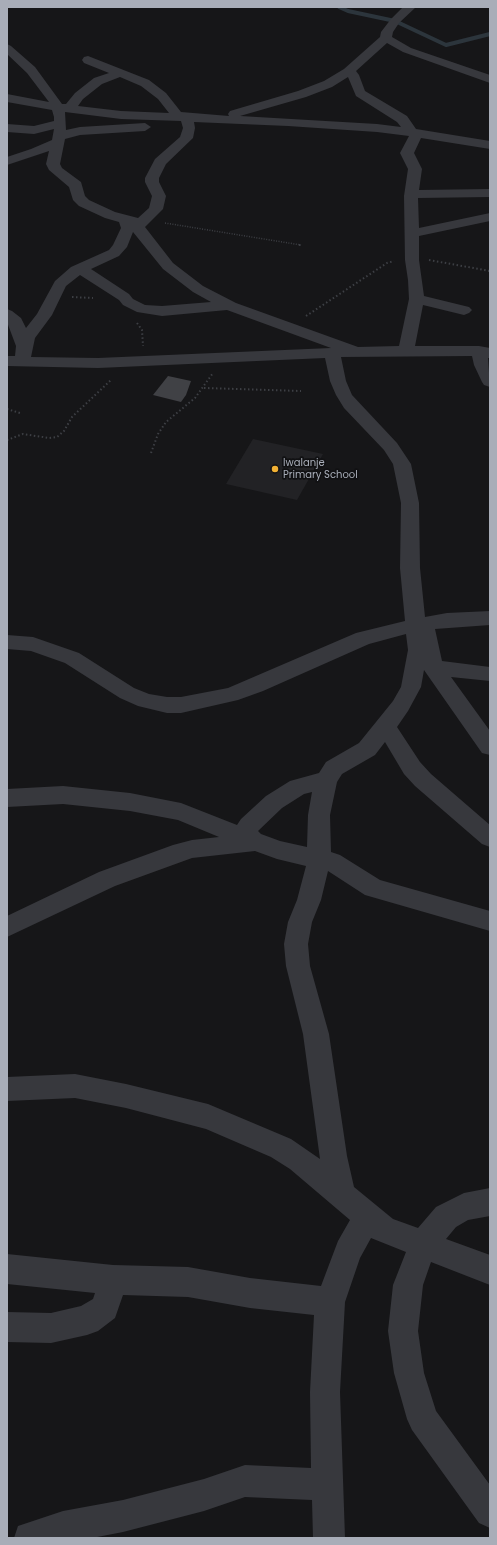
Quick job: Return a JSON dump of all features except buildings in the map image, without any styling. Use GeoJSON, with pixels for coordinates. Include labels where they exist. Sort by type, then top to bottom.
{"type":"FeatureCollection","features":[{"type":"Feature","properties":{"kind":"street"},"geometry":{"type":"LineString","coordinates":[[7,160],[29,154],[58,139],[80,131],[99,131],[188,124],[216,119],[312,91],[335,81],[348,72],[386,38],[395,21],[410,7]]}},
{"type":"Feature","properties":{"kind":"street"},"geometry":{"type":"LineString","coordinates":[[386,38],[406,50],[457,66],[490,80]]}},
{"type":"Feature","properties":{"kind":"street"},"geometry":{"type":"LineString","coordinates":[[7,48],[31,70],[64,108]]}},
{"type":"Feature","properties":{"kind":"street"},"geometry":{"type":"LineString","coordinates":[[88,60],[145,83],[162,96],[176,115],[188,124]]}},
{"type":"Feature","properties":{"kind":"street"},"geometry":{"type":"LineString","coordinates":[[348,72],[353,75],[360,93],[398,116],[415,133]]}},
{"type":"Feature","properties":{"kind":"street"},"geometry":{"type":"LineString","coordinates":[[119,73],[98,81],[64,108],[52,164],[56,170],[76,185],[78,198],[84,203],[137,221]]}},
{"type":"Feature","properties":{"kind":"street"},"geometry":{"type":"LineString","coordinates":[[7,98],[64,108],[188,124]]}},
{"type":"Feature","properties":{"kind":"street"},"geometry":{"type":"LineString","coordinates":[[216,119],[288,122],[415,133],[490,145]]}},
{"type":"Feature","properties":{"kind":"street"},"geometry":{"type":"LineString","coordinates":[[7,128],[34,130],[60,123]]}},
{"type":"Feature","properties":{"kind":"street"},"geometry":{"type":"LineString","coordinates":[[14,362],[60,284],[66,278],[81,269],[114,254],[120,247],[128,228],[137,221],[152,214],[158,202],[158,191],[152,182],[158,166],[160,162],[186,138],[188,124]]}},
{"type":"Feature","properties":{"kind":"street"},"geometry":{"type":"LineString","coordinates":[[406,351],[417,299],[416,280],[412,260],[411,194],[415,169],[407,153],[415,133]]}},
{"type":"Feature","properties":{"kind":"street"},"geometry":{"type":"LineString","coordinates":[[411,194],[464,192],[490,193]]}},
{"type":"Feature","properties":{"kind":"street"},"geometry":{"type":"LineString","coordinates":[[412,233],[435,230],[490,217]]}},
{"type":"Feature","properties":{"kind":"street"},"geometry":{"type":"LineString","coordinates":[[137,221],[138,230],[168,266],[198,289],[227,304],[305,334],[355,351]]}},
{"type":"Feature","properties":{"kind":"street"},"geometry":{"type":"LineString","coordinates":[[81,269],[124,297],[131,304],[142,309],[162,311],[227,304]]}},
{"type":"Feature","properties":{"kind":"street"},"geometry":{"type":"LineString","coordinates":[[417,299],[464,310]]}},
{"type":"Feature","properties":{"kind":"street"},"geometry":{"type":"LineString","coordinates":[[7,314],[15,321],[24,346]]}},
{"type":"Feature","properties":{"kind":"street"},"geometry":{"type":"LineString","coordinates":[[14,362],[148,362],[355,351],[485,352],[482,365],[490,382]]}},
{"type":"Feature","properties":{"kind":"street"},"geometry":{"type":"LineString","coordinates":[[332,352],[338,381],[344,395],[350,404],[391,447],[402,464],[410,504],[410,568],[420,624],[434,667],[490,747]]}},
{"type":"Feature","properties":{"kind":"street"},"geometry":{"type":"LineString","coordinates":[[7,642],[33,644],[72,658],[127,693],[145,701],[167,705],[181,705],[231,695],[256,686],[327,653],[364,638],[420,624],[490,618]]}},
{"type":"Feature","properties":{"kind":"street"},"geometry":{"type":"LineString","coordinates":[[342,1195],[333,1156],[316,1034],[298,966],[296,944],[300,922],[309,900],[319,860],[319,815],[324,799],[326,780],[334,768],[367,749],[401,706],[411,687],[418,650],[420,624]]}},
{"type":"Feature","properties":{"kind":"street"},"geometry":{"type":"LineString","coordinates":[[434,667],[490,674]]}},
{"type":"Feature","properties":{"kind":"street"},"geometry":{"type":"LineString","coordinates":[[385,728],[393,737],[412,768],[422,780],[490,838]]}},
{"type":"Feature","properties":{"kind":"street"},"geometry":{"type":"LineString","coordinates":[[254,842],[245,832],[249,825],[274,802],[298,787],[326,780]]}},
{"type":"Feature","properties":{"kind":"street"},"geometry":{"type":"LineString","coordinates":[[7,798],[63,795],[151,805],[202,819],[254,842],[296,856],[332,862],[373,888],[490,921]]}},
{"type":"Feature","properties":{"kind":"street"},"geometry":{"type":"LineString","coordinates":[[7,927],[107,879],[173,854],[192,849],[254,842]]}},
{"type":"Feature","properties":{"kind":"street"},"geometry":{"type":"LineString","coordinates":[[7,1089],[75,1086],[126,1096],[208,1117],[281,1148],[300,1160],[367,1218],[384,1230],[490,1270]]}},
{"type":"Feature","properties":{"kind":"street"},"geometry":{"type":"LineString","coordinates":[[490,1202],[464,1207],[446,1217],[423,1244],[408,1285],[403,1331],[409,1373],[423,1419],[490,1512]]}},
{"type":"Feature","properties":{"kind":"street"},"geometry":{"type":"LineString","coordinates":[[329,1538],[326,1485],[325,1392],[330,1302],[348,1251],[367,1218]]}},
{"type":"Feature","properties":{"kind":"street"},"geometry":{"type":"LineString","coordinates":[[7,1269],[113,1280],[188,1282],[250,1293],[330,1302]]}},
{"type":"Feature","properties":{"kind":"street"},"geometry":{"type":"LineString","coordinates":[[7,1327],[51,1328],[87,1320],[104,1308],[113,1280]]}},
{"type":"Feature","properties":{"kind":"street"},"geometry":{"type":"LineString","coordinates":[[30,1538],[63,1527],[123,1516],[204,1495],[245,1481],[326,1485]]}},
{"type":"Feature","properties":{"kind":"path"},"geometry":{"type":"LineString","coordinates":[[137,221],[301,245]]}},
{"type":"Feature","properties":{"kind":"path"},"geometry":{"type":"LineString","coordinates":[[305,334],[301,324],[302,320],[307,315],[387,263],[400,260],[439,261],[490,271]]}},
{"type":"Feature","properties":{"kind":"path"},"geometry":{"type":"LineString","coordinates":[[54,296],[87,297],[99,300]]}},
{"type":"Feature","properties":{"kind":"path"},"geometry":{"type":"LineString","coordinates":[[135,321],[142,330],[143,344],[148,362]]}},
{"type":"Feature","properties":{"kind":"path"},"geometry":{"type":"LineString","coordinates":[[151,453],[158,434],[166,422],[203,388],[223,358]]}},
{"type":"Feature","properties":{"kind":"path"},"geometry":{"type":"LineString","coordinates":[[7,440],[23,434],[49,438],[57,437],[64,431],[72,417],[114,378]]}},
{"type":"Feature","properties":{"kind":"path"},"geometry":{"type":"LineString","coordinates":[[203,388],[301,391]]}},
{"type":"Feature","properties":{"kind":"path"},"geometry":{"type":"LineString","coordinates":[[7,409],[20,413]]}},
{"type":"Feature","properties":{"kind":"shaded area","name":"Iwalanje Primary School"},"geometry":{"type":"Polygon","coordinates":[[[253,439],[323,454],[297,500],[226,484],[253,439]]]}},
{"type":"Feature","properties":{"kind":"waterway"},"geometry":{"type":"LineString","coordinates":[[339,7],[348,11],[395,21],[446,45],[490,34]]}},
{"type":"Feature","properties":{"kind":"place","name":"Iwalanje Primary School"},"geometry":{"type":"Point","coordinates":[275,469]}}]}
